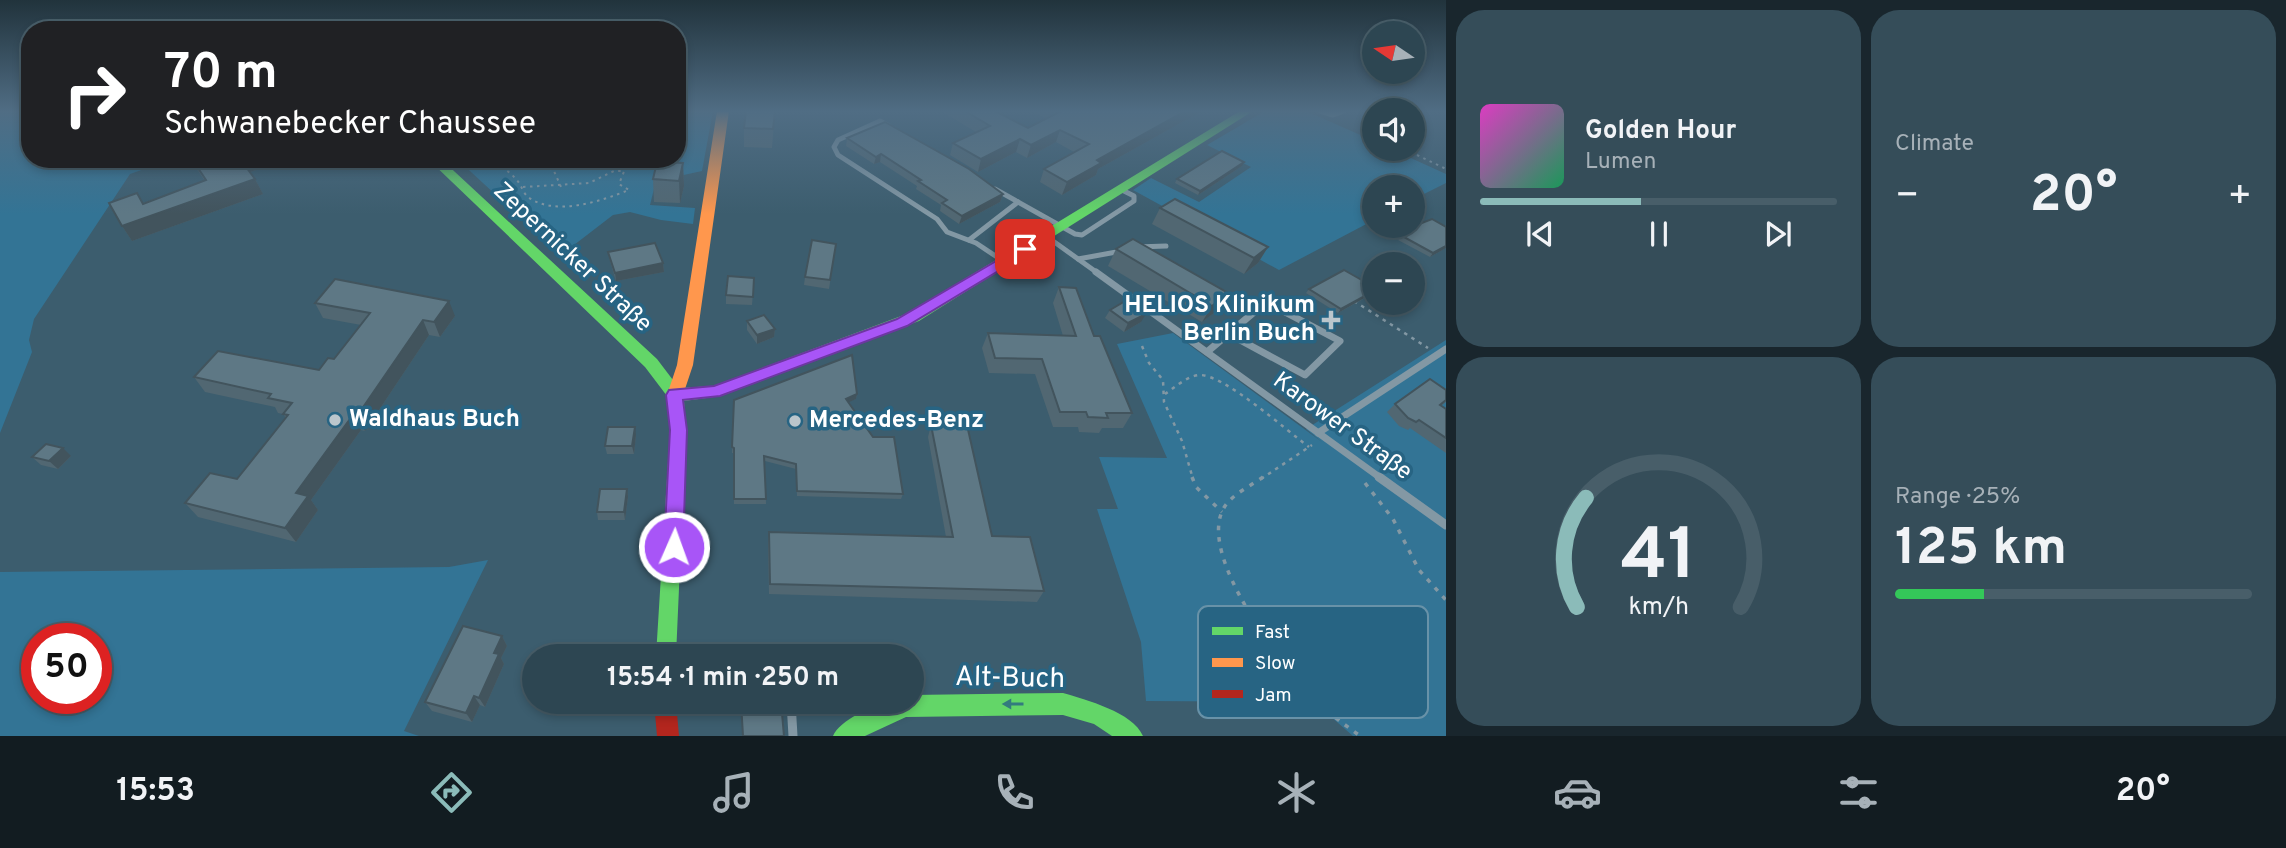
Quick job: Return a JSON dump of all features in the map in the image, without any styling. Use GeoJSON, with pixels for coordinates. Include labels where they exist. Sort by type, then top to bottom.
{"type":"FeatureCollection","features":[{"type":"Feature","properties":{"kind":"main road"},"geometry":{"type":"LineString","coordinates":[[667,644],[678,430],[675,395],[685,365],[718,145]]}},
{"type":"Feature","properties":{"kind":"main road"},"geometry":{"type":"LineString","coordinates":[[675,395],[715,392],[902,323],[1193,145]]}},
{"type":"Feature","properties":{"kind":"main road","name":"Zepernicker Straße"},"geometry":{"type":"LineString","coordinates":[[444,168],[651,363],[675,395]]}},
{"type":"Feature","properties":{"kind":"main road","name":"Alt-Buch"},"geometry":{"type":"LineString","coordinates":[[844,736],[866,723],[906,706],[1063,704],[1081,706],[1096,712],[1132,736]]}},
{"type":"Feature","properties":{"kind":"main road"},"geometry":{"type":"LineString","coordinates":[[666,714],[668,736]]}},
{"type":"Feature","properties":{"kind":"lane"},"geometry":{"type":"LineString","coordinates":[[835,145],[838,155],[937,219],[947,232],[969,240],[1004,262]]}},
{"type":"Feature","properties":{"kind":"lane"},"geometry":{"type":"LineString","coordinates":[[984,183],[1061,227]]}},
{"type":"Feature","properties":{"kind":"lane"},"geometry":{"type":"LineString","coordinates":[[969,240],[1018,202]]}},
{"type":"Feature","properties":{"kind":"lane","name":"Karower Straße"},"geometry":{"type":"LineString","coordinates":[[1046,236],[1446,526]]}},
{"type":"Feature","properties":{"kind":"lane"},"geometry":{"type":"LineString","coordinates":[[1078,259],[1147,245],[1166,246]]}},
{"type":"Feature","properties":{"kind":"lane"},"geometry":{"type":"LineString","coordinates":[[1129,249],[1141,256]]}},
{"type":"Feature","properties":{"kind":"lane"},"geometry":{"type":"LineString","coordinates":[[1207,352],[1266,302],[1340,341],[1304,375],[1229,334]]}},
{"type":"Feature","properties":{"kind":"lane"},"geometry":{"type":"LineString","coordinates":[[1321,435],[1446,349]]}},
{"type":"Feature","properties":{"kind":"lane"},"geometry":{"type":"LineString","coordinates":[[1437,355],[1446,362]]}},
{"type":"Feature","properties":{"kind":"lane"},"geometry":{"type":"LineString","coordinates":[[792,714],[793,736]]}},
{"type":"Feature","properties":{"kind":"path"},"geometry":{"type":"LineString","coordinates":[[1425,159],[1446,169]]}},
{"type":"Feature","properties":{"kind":"path"},"geometry":{"type":"LineString","coordinates":[[504,168],[523,187],[525,195],[546,204],[587,202],[629,190],[619,184],[624,168]]}},
{"type":"Feature","properties":{"kind":"path"},"geometry":{"type":"LineString","coordinates":[[547,168],[554,172],[561,187]]}},
{"type":"Feature","properties":{"kind":"path"},"geometry":{"type":"LineString","coordinates":[[523,187],[561,187],[589,183],[614,171],[622,171]]}},
{"type":"Feature","properties":{"kind":"path"},"geometry":{"type":"LineString","coordinates":[[1351,299],[1437,355]]}},
{"type":"Feature","properties":{"kind":"path"},"geometry":{"type":"LineString","coordinates":[[1142,346],[1149,363],[1163,380],[1164,394],[1196,486],[1222,513]]}},
{"type":"Feature","properties":{"kind":"path"},"geometry":{"type":"LineString","coordinates":[[1164,394],[1196,375],[1206,376],[1246,398],[1260,412],[1309,447]]}},
{"type":"Feature","properties":{"kind":"path"},"geometry":{"type":"LineString","coordinates":[[1245,606],[1219,551],[1217,531],[1225,506],[1309,447],[1321,435]]}},
{"type":"Feature","properties":{"kind":"path"},"geometry":{"type":"LineString","coordinates":[[1366,468],[1360,473],[1372,495],[1393,519],[1419,570],[1446,600]]}},
{"type":"Feature","properties":{"kind":"path"},"geometry":{"type":"LineString","coordinates":[[1338,718],[1360,736]]}},
{"type":"Feature","properties":{"kind":"shaded area"},"geometry":{"type":"Polygon","coordinates":[[[0,145],[21,145],[21,168],[147,168],[130,174],[34,319],[29,340],[32,352],[0,433],[0,145]]]}},
{"type":"Feature","properties":{"kind":"shaded area"},"geometry":{"type":"Polygon","coordinates":[[[686,145],[707,145],[702,171],[656,181],[650,205],[695,208],[693,224],[630,212],[613,215],[561,255],[467,168],[686,168],[686,145]]]}},
{"type":"Feature","properties":{"kind":"shaded area"},"geometry":{"type":"Polygon","coordinates":[[[1208,145],[1362,145],[1362,161],[1417,161],[1446,174],[1446,183],[1425,194],[1425,175],[1362,175],[1362,226],[1279,270],[1133,190],[1151,178],[1199,202],[1251,167],[1208,145]]]}},
{"type":"Feature","properties":{"kind":"shaded area"},"geometry":{"type":"Polygon","coordinates":[[[1173,333],[1322,442],[1306,429],[1446,340],[1446,736],[1353,736],[1332,718],[1428,718],[1428,606],[1198,606],[1198,701],[1146,701],[1141,642],[1097,509],[1118,509],[1099,457],[1167,458],[1117,344],[1173,333]]]}},
{"type":"Feature","properties":{"kind":"shaded area"},"geometry":{"type":"Polygon","coordinates":[[[488,560],[404,731],[419,736],[0,736],[0,572],[449,567],[488,560]]]}},
{"type":"Feature","properties":{"kind":"building"},"geometry":{"type":"Polygon","coordinates":[[[858,145],[927,145],[969,169],[1003,194],[962,216],[942,203],[947,200],[918,181],[921,180],[881,154],[876,157],[858,145]]]}},
{"type":"Feature","properties":{"kind":"building"},"geometry":{"type":"Polygon","coordinates":[[[957,145],[1008,145],[981,159],[957,145]]]}},
{"type":"Feature","properties":{"kind":"building"},"geometry":{"type":"Polygon","coordinates":[[[1087,145],[1123,145],[1097,160],[1101,163],[1067,182],[1044,169],[1087,145]]]}},
{"type":"Feature","properties":{"kind":"building"},"geometry":{"type":"Polygon","coordinates":[[[1222,151],[1244,162],[1200,191],[1177,179],[1222,151]]]}},
{"type":"Feature","properties":{"kind":"building"},"geometry":{"type":"Polygon","coordinates":[[[198,168],[247,168],[255,179],[122,226],[109,203],[137,193],[143,204],[206,180],[198,168]]]}},
{"type":"Feature","properties":{"kind":"building"},"geometry":{"type":"Polygon","coordinates":[[[656,168],[682,168],[679,181],[653,179],[656,168]]]}},
{"type":"Feature","properties":{"kind":"building"},"geometry":{"type":"Polygon","coordinates":[[[1175,199],[1268,247],[1254,258],[1160,208],[1175,199]]]}},
{"type":"Feature","properties":{"kind":"building"},"geometry":{"type":"Polygon","coordinates":[[[1432,219],[1446,227],[1446,246],[1433,253],[1406,238],[1425,238],[1425,222],[1432,219]]]}},
{"type":"Feature","properties":{"kind":"building"},"geometry":{"type":"Polygon","coordinates":[[[1133,239],[1228,293],[1212,306],[1116,249],[1133,239]]]}},
{"type":"Feature","properties":{"kind":"building"},"geometry":{"type":"Polygon","coordinates":[[[812,240],[836,244],[830,280],[805,277],[812,240]]]}},
{"type":"Feature","properties":{"kind":"building"},"geometry":{"type":"Polygon","coordinates":[[[655,243],[663,263],[615,273],[608,252],[655,243]]]}},
{"type":"Feature","properties":{"kind":"building"},"geometry":{"type":"Polygon","coordinates":[[[1344,270],[1362,280],[1362,298],[1341,309],[1309,289],[1344,270]]]}},
{"type":"Feature","properties":{"kind":"building"},"geometry":{"type":"Polygon","coordinates":[[[728,276],[754,278],[753,297],[726,295],[728,276]]]}},
{"type":"Feature","properties":{"kind":"building"},"geometry":{"type":"Polygon","coordinates":[[[335,279],[449,301],[434,322],[423,320],[357,416],[353,415],[296,493],[308,496],[285,528],[185,503],[210,473],[237,479],[288,415],[283,414],[292,403],[268,398],[271,394],[194,377],[218,351],[319,370],[328,358],[334,359],[370,313],[315,303],[335,279]]]}},
{"type":"Feature","properties":{"kind":"building"},"geometry":{"type":"Polygon","coordinates":[[[1059,287],[1076,288],[1094,336],[1100,336],[1132,413],[1106,413],[1108,418],[1088,417],[1086,412],[1060,412],[1042,359],[995,358],[988,333],[1076,336],[1059,287]]]}},
{"type":"Feature","properties":{"kind":"building"},"geometry":{"type":"Polygon","coordinates":[[[1127,300],[1146,314],[1128,323],[1110,310],[1127,300]]]}},
{"type":"Feature","properties":{"kind":"building"},"geometry":{"type":"Polygon","coordinates":[[[764,315],[775,329],[757,335],[747,321],[764,315]]]}},
{"type":"Feature","properties":{"kind":"building","name":"Mercedes-Benz"},"geometry":{"type":"Polygon","coordinates":[[[852,355],[857,394],[846,399],[873,437],[894,437],[903,494],[797,491],[796,464],[764,456],[766,499],[734,499],[734,400],[852,355]]]}},
{"type":"Feature","properties":{"kind":"building"},"geometry":{"type":"Polygon","coordinates":[[[1430,379],[1446,390],[1446,400],[1440,405],[1446,409],[1446,438],[1419,420],[1416,422],[1408,418],[1395,404],[1430,379]]]}},
{"type":"Feature","properties":{"kind":"building"},"geometry":{"type":"Polygon","coordinates":[[[931,425],[967,425],[992,536],[1030,537],[1044,591],[770,584],[769,532],[953,537],[931,425]]]}},
{"type":"Feature","properties":{"kind":"building"},"geometry":{"type":"Polygon","coordinates":[[[608,427],[635,427],[632,446],[605,446],[608,427]]]}},
{"type":"Feature","properties":{"kind":"building"},"geometry":{"type":"Polygon","coordinates":[[[46,444],[63,448],[49,461],[32,457],[46,444]]]}},
{"type":"Feature","properties":{"kind":"building"},"geometry":{"type":"Polygon","coordinates":[[[600,489],[627,489],[624,512],[597,512],[600,489]]]}},
{"type":"Feature","properties":{"kind":"building"},"geometry":{"type":"Polygon","coordinates":[[[463,626],[502,636],[494,653],[499,654],[479,698],[474,696],[466,713],[425,702],[463,626]]]}},
{"type":"Feature","properties":{"kind":"building"},"geometry":{"type":"Polygon","coordinates":[[[742,714],[782,714],[784,736],[743,736],[742,714]]]}},
{"type":"Feature","properties":{"kind":"traffic: fast"},"geometry":{"type":"LineString","coordinates":[[675,395],[715,392],[914,317],[1192,145]]}},
{"type":"Feature","properties":{"kind":"traffic: fast"},"geometry":{"type":"LineString","coordinates":[[444,168],[651,363],[675,395],[678,430],[667,644]]}},
{"type":"Feature","properties":{"kind":"traffic: fast"},"geometry":{"type":"LineString","coordinates":[[844,736],[866,723],[906,706],[1063,704],[1099,715],[1132,736]]}},
{"type":"Feature","properties":{"kind":"traffic: slow"},"geometry":{"type":"LineString","coordinates":[[675,395],[685,365],[718,145]]}},
{"type":"Feature","properties":{"kind":"traffic: jam"},"geometry":{"type":"LineString","coordinates":[[666,714],[668,736]]}},
{"type":"Feature","properties":{"kind":"place","name":"HELIOS Klinikum Berlin Buch"},"geometry":{"type":"Point","coordinates":[1331,320]}},
{"type":"Feature","properties":{"kind":"place","name":"Waldhaus Buch"},"geometry":{"type":"Point","coordinates":[335,420]}},
{"type":"Feature","properties":{"kind":"place","name":"Mercedes-Benz"},"geometry":{"type":"Point","coordinates":[795,421]}},
{"type":"Feature","properties":{"kind":"route"},"geometry":{"type":"LineString","coordinates":[[674,547],[678,430],[675,395],[715,392],[902,323],[1025,249]]}}]}
